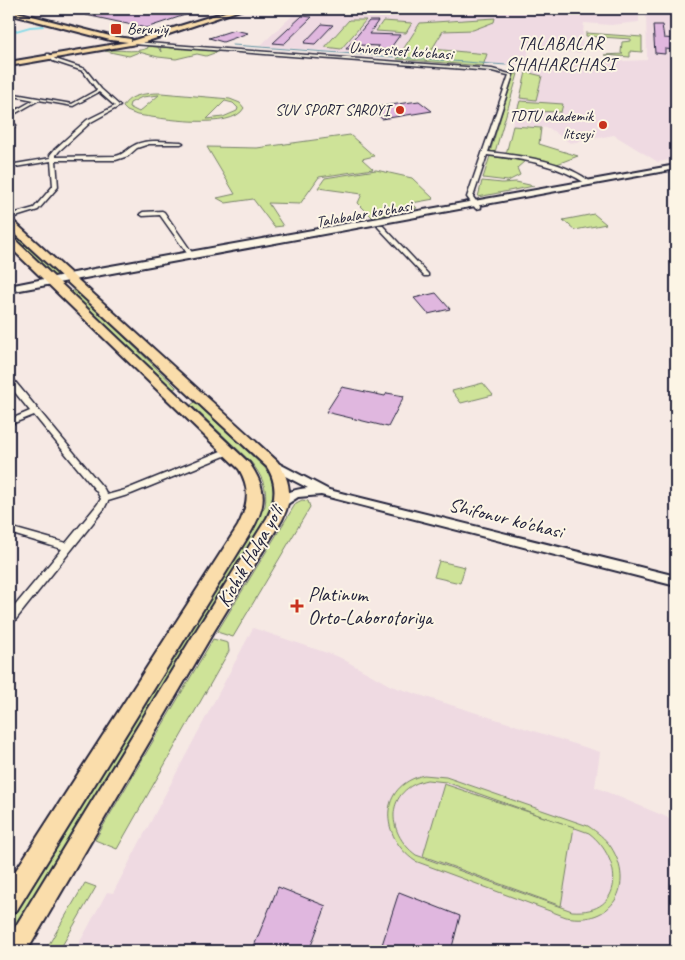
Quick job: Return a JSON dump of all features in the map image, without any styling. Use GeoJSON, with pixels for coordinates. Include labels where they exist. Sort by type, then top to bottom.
{"type":"FeatureCollection","features":[{"type":"Feature","properties":{"kind":"highway","name":"Kichik Halqa yo'li"},"geometry":{"type":"LineString","coordinates":[[9,223],[272,464],[282,483],[282,502],[269,528],[205,631],[14,951]]}},
{"type":"Feature","properties":{"kind":"highway","name":"Kichik Halqa yo'li"},"geometry":{"type":"LineString","coordinates":[[9,240],[229,450],[244,466],[255,485],[256,500],[251,517],[9,902]]}},
{"type":"Feature","properties":{"kind":"highway"},"geometry":{"type":"LineString","coordinates":[[177,401],[194,394]]}},
{"type":"Feature","properties":{"kind":"main road"},"geometry":{"type":"LineString","coordinates":[[49,56],[142,41],[234,9]]}},
{"type":"Feature","properties":{"kind":"main road"},"geometry":{"type":"LineString","coordinates":[[9,14],[104,39],[134,42],[240,9]]}},
{"type":"Feature","properties":{"kind":"main road"},"geometry":{"type":"LineString","coordinates":[[9,14],[134,42]]}},
{"type":"Feature","properties":{"kind":"main road"},"geometry":{"type":"LineString","coordinates":[[114,38],[159,35]]}},
{"type":"Feature","properties":{"kind":"main road"},"geometry":{"type":"LineString","coordinates":[[100,47],[108,44],[104,39]]}},
{"type":"Feature","properties":{"kind":"main road"},"geometry":{"type":"LineString","coordinates":[[9,63],[125,42]]}},
{"type":"Feature","properties":{"kind":"main road","name":"Talabalar ko'chasi"},"geometry":{"type":"LineString","coordinates":[[54,282],[658,173],[676,167]]}},
{"type":"Feature","properties":{"kind":"main road","name":"Talabalar ko'chasi"},"geometry":{"type":"LineString","coordinates":[[294,239],[380,226],[589,183],[676,172]]}},
{"type":"Feature","properties":{"kind":"main road"},"geometry":{"type":"LineString","coordinates":[[9,289],[54,282]]}},
{"type":"Feature","properties":{"kind":"main road"},"geometry":{"type":"LineString","coordinates":[[9,294],[54,282]]}},
{"type":"Feature","properties":{"kind":"street"},"geometry":{"type":"LineString","coordinates":[[159,35],[158,40],[168,43]]}},
{"type":"Feature","properties":{"kind":"street","name":"Universitet ko'chasi"},"geometry":{"type":"LineString","coordinates":[[142,41],[195,45],[207,48]]}},
{"type":"Feature","properties":{"kind":"street","name":"Universitet ko'chasi"},"geometry":{"type":"LineString","coordinates":[[134,42],[506,72],[511,75],[470,197],[476,206]]}},
{"type":"Feature","properties":{"kind":"street"},"geometry":{"type":"LineString","coordinates":[[9,217],[36,209],[56,186],[53,155],[89,120],[116,108],[117,104],[99,90],[84,70],[49,56]]}},
{"type":"Feature","properties":{"kind":"street"},"geometry":{"type":"LineString","coordinates":[[9,94],[73,105],[99,90]]}},
{"type":"Feature","properties":{"kind":"street"},"geometry":{"type":"LineString","coordinates":[[9,116],[37,100]]}},
{"type":"Feature","properties":{"kind":"street"},"geometry":{"type":"LineString","coordinates":[[9,166],[54,159],[116,158],[126,156],[135,147],[149,143],[181,143]]}},
{"type":"Feature","properties":{"kind":"street"},"geometry":{"type":"LineString","coordinates":[[486,153],[550,164],[573,173],[589,183]]}},
{"type":"Feature","properties":{"kind":"street"},"geometry":{"type":"LineString","coordinates":[[143,214],[162,213],[192,258]]}},
{"type":"Feature","properties":{"kind":"street"},"geometry":{"type":"LineString","coordinates":[[380,226],[426,275]]}},
{"type":"Feature","properties":{"kind":"street"},"geometry":{"type":"LineString","coordinates":[[9,380],[101,491],[105,499]]}},
{"type":"Feature","properties":{"kind":"street"},"geometry":{"type":"LineString","coordinates":[[9,423],[36,412]]}},
{"type":"Feature","properties":{"kind":"street"},"geometry":{"type":"LineString","coordinates":[[9,620],[101,507],[105,499],[128,492],[229,450]]}},
{"type":"Feature","properties":{"kind":"street","name":"Shifonur ko'chasi"},"geometry":{"type":"LineString","coordinates":[[272,464],[326,493]]}},
{"type":"Feature","properties":{"kind":"street","name":"Shifonur ko'chasi"},"geometry":{"type":"LineString","coordinates":[[282,502],[296,493],[326,493],[676,581]]}},
{"type":"Feature","properties":{"kind":"street"},"geometry":{"type":"LineString","coordinates":[[9,530],[68,547]]}},
{"type":"Feature","properties":{"kind":"shaded area"},"geometry":{"type":"Polygon","coordinates":[[[319,9],[639,9],[639,22],[611,25],[584,23],[581,53],[529,49],[525,66],[260,46],[293,15],[314,14],[319,9]]]}},
{"type":"Feature","properties":{"kind":"shaded area"},"geometry":{"type":"Polygon","coordinates":[[[646,9],[676,9],[676,159],[658,162],[614,135],[570,143],[549,128],[512,125],[527,68],[647,60],[646,9]]]}},
{"type":"Feature","properties":{"kind":"shaded area"},"geometry":{"type":"Polygon","coordinates":[[[253,628],[339,657],[391,686],[600,752],[595,787],[676,821],[676,894],[671,951],[75,951],[107,892],[113,893],[253,628]]]}},
{"type":"Feature","properties":{"kind":"green space"},"geometry":{"type":"Polygon","coordinates":[[[495,18],[494,22],[473,30],[443,31],[432,49],[487,54],[483,66],[397,59],[420,23],[495,18]]]}},
{"type":"Feature","properties":{"kind":"green space"},"geometry":{"type":"Polygon","coordinates":[[[349,20],[366,20],[341,49],[325,47],[349,20]]]}},
{"type":"Feature","properties":{"kind":"green space"},"geometry":{"type":"Polygon","coordinates":[[[383,21],[412,23],[406,33],[376,31],[383,21]]]}},
{"type":"Feature","properties":{"kind":"green space"},"geometry":{"type":"Polygon","coordinates":[[[586,33],[642,37],[642,52],[630,51],[630,57],[604,55],[623,54],[621,53],[622,42],[631,41],[631,39],[586,36],[586,33]]]}},
{"type":"Feature","properties":{"kind":"green space"},"geometry":{"type":"Polygon","coordinates":[[[147,46],[158,47],[161,52],[160,47],[220,51],[206,56],[197,54],[176,59],[139,52],[129,56],[105,51],[136,51],[148,48],[147,46]]]}},
{"type":"Feature","properties":{"kind":"green space"},"geometry":{"type":"Polygon","coordinates":[[[526,72],[542,76],[536,100],[520,98],[526,72]]]}},
{"type":"Feature","properties":{"kind":"green space"},"geometry":{"type":"Polygon","coordinates":[[[514,74],[518,74],[495,152],[490,152],[514,74]]]}},
{"type":"Feature","properties":{"kind":"green space"},"geometry":{"type":"Polygon","coordinates":[[[161,93],[230,99],[240,103],[244,108],[237,115],[225,119],[194,121],[137,115],[123,107],[129,99],[134,97],[161,93]],[[159,95],[142,97],[130,103],[129,107],[139,112],[159,95]],[[225,101],[207,119],[223,117],[237,111],[238,108],[233,103],[225,101]]]}},
{"type":"Feature","properties":{"kind":"green space"},"geometry":{"type":"Polygon","coordinates":[[[520,101],[563,104],[561,112],[517,111],[520,101]]]}},
{"type":"Feature","properties":{"kind":"green space"},"geometry":{"type":"Polygon","coordinates":[[[513,126],[541,128],[539,144],[578,156],[557,164],[506,154],[513,126]]]}},
{"type":"Feature","properties":{"kind":"green space"},"geometry":{"type":"Polygon","coordinates":[[[350,135],[374,156],[362,159],[373,169],[319,177],[300,204],[268,203],[283,226],[274,227],[253,199],[226,203],[217,198],[235,194],[207,147],[257,148],[350,135]]]}},
{"type":"Feature","properties":{"kind":"green space"},"geometry":{"type":"Polygon","coordinates":[[[490,156],[525,161],[517,168],[520,175],[508,181],[483,178],[490,156]]]}},
{"type":"Feature","properties":{"kind":"green space"},"geometry":{"type":"Polygon","coordinates":[[[376,170],[412,178],[434,199],[412,203],[417,208],[372,217],[358,203],[362,194],[318,188],[325,178],[376,170]]]}},
{"type":"Feature","properties":{"kind":"green space"},"geometry":{"type":"Polygon","coordinates":[[[482,181],[516,182],[534,186],[478,197],[482,181]]]}},
{"type":"Feature","properties":{"kind":"green space"},"geometry":{"type":"Polygon","coordinates":[[[594,214],[606,224],[575,230],[563,220],[594,214]]]}},
{"type":"Feature","properties":{"kind":"green space"},"geometry":{"type":"Polygon","coordinates":[[[9,228],[60,275],[55,277],[9,233],[9,228]]]}},
{"type":"Feature","properties":{"kind":"green space"},"geometry":{"type":"Polygon","coordinates":[[[75,290],[176,388],[172,389],[70,292],[75,290]]]}},
{"type":"Feature","properties":{"kind":"green space"},"geometry":{"type":"Polygon","coordinates":[[[483,383],[493,395],[461,403],[452,391],[483,383]]]}},
{"type":"Feature","properties":{"kind":"green space"},"geometry":{"type":"Polygon","coordinates":[[[195,402],[265,468],[274,489],[273,512],[9,941],[9,922],[265,506],[265,488],[255,467],[191,405],[195,402]]]}},
{"type":"Feature","properties":{"kind":"green space"},"geometry":{"type":"Polygon","coordinates":[[[302,500],[308,501],[310,507],[233,637],[217,632],[296,503],[302,500]]]}},
{"type":"Feature","properties":{"kind":"green space"},"geometry":{"type":"Polygon","coordinates":[[[439,561],[465,567],[460,583],[434,577],[439,561]]]}},
{"type":"Feature","properties":{"kind":"green space"},"geometry":{"type":"Polygon","coordinates":[[[213,639],[228,643],[229,651],[117,849],[95,840],[213,639]]]}},
{"type":"Feature","properties":{"kind":"green space"},"geometry":{"type":"Polygon","coordinates":[[[424,775],[446,777],[588,826],[598,833],[611,847],[618,862],[621,876],[620,889],[615,900],[607,909],[596,915],[582,918],[566,917],[415,861],[403,851],[395,839],[390,826],[389,813],[391,801],[398,790],[409,781],[424,775]],[[427,780],[413,785],[403,792],[397,802],[394,812],[395,824],[406,846],[416,855],[572,911],[590,910],[602,904],[610,895],[614,883],[613,870],[600,844],[589,833],[446,782],[427,780]]]}},
{"type":"Feature","properties":{"kind":"green space"},"geometry":{"type":"Polygon","coordinates":[[[444,784],[574,827],[561,906],[423,856],[444,784]]]}},
{"type":"Feature","properties":{"kind":"green space"},"geometry":{"type":"Polygon","coordinates":[[[85,883],[96,887],[59,951],[45,951],[85,883]]]}},
{"type":"Feature","properties":{"kind":"building"},"geometry":{"type":"Polygon","coordinates":[[[110,9],[170,9],[191,13],[146,28],[86,15],[110,9]]]}},
{"type":"Feature","properties":{"kind":"building"},"geometry":{"type":"Polygon","coordinates":[[[302,16],[312,17],[284,44],[273,43],[302,16]]]}},
{"type":"Feature","properties":{"kind":"building"},"geometry":{"type":"Polygon","coordinates":[[[369,21],[378,21],[369,34],[400,35],[389,50],[377,49],[379,46],[359,45],[356,49],[346,49],[369,21]]]}},
{"type":"Feature","properties":{"kind":"building"},"geometry":{"type":"Polygon","coordinates":[[[322,24],[333,25],[315,44],[304,43],[322,24]]]}},
{"type":"Feature","properties":{"kind":"building"},"geometry":{"type":"Polygon","coordinates":[[[653,25],[662,25],[664,38],[676,39],[676,50],[665,49],[665,54],[655,53],[653,25]]]}},
{"type":"Feature","properties":{"kind":"building"},"geometry":{"type":"Polygon","coordinates":[[[234,30],[248,33],[223,42],[209,38],[234,30]]]}},
{"type":"Feature","properties":{"kind":"building","name":"SUV SPORT SAROYI"},"geometry":{"type":"Polygon","coordinates":[[[419,101],[432,111],[382,119],[369,108],[419,101]]]}},
{"type":"Feature","properties":{"kind":"building"},"geometry":{"type":"Polygon","coordinates":[[[436,293],[450,309],[428,314],[414,298],[436,293]]]}},
{"type":"Feature","properties":{"kind":"building"},"geometry":{"type":"Polygon","coordinates":[[[342,387],[385,396],[387,393],[404,396],[388,427],[326,412],[342,387]]]}},
{"type":"Feature","properties":{"kind":"building"},"geometry":{"type":"Polygon","coordinates":[[[278,887],[326,906],[309,951],[252,951],[278,887]]]}},
{"type":"Feature","properties":{"kind":"building"},"geometry":{"type":"Polygon","coordinates":[[[399,892],[460,916],[451,951],[380,951],[399,892]]]}},
{"type":"Feature","properties":{"kind":"waterway"},"geometry":{"type":"LineString","coordinates":[[9,33],[30,27],[43,26]]}},
{"type":"Feature","properties":{"kind":"waterway"},"geometry":{"type":"LineString","coordinates":[[233,45],[394,57]]}},
{"type":"Feature","properties":{"kind":"waterway"},"geometry":{"type":"LineString","coordinates":[[397,57],[506,65]]}},
{"type":"Feature","properties":{"kind":"place","name":"Beruniy"},"geometry":{"type":"Point","coordinates":[116,29]}},
{"type":"Feature","properties":{"kind":"place","name":"SUV SPORT SAROYI"},"geometry":{"type":"Point","coordinates":[400,110]}},
{"type":"Feature","properties":{"kind":"place","name":"TDTU akademik litseyi"},"geometry":{"type":"Point","coordinates":[603,125]}},
{"type":"Feature","properties":{"kind":"place","name":"Platinum Orto-Laborotoriya"},"geometry":{"type":"Point","coordinates":[297,606]}},
{"type":"Feature","properties":{"kind":"district","name":"TALABALAR SHAHARCHASI"},"geometry":{"type":"Point","coordinates":[561,53]}}]}
